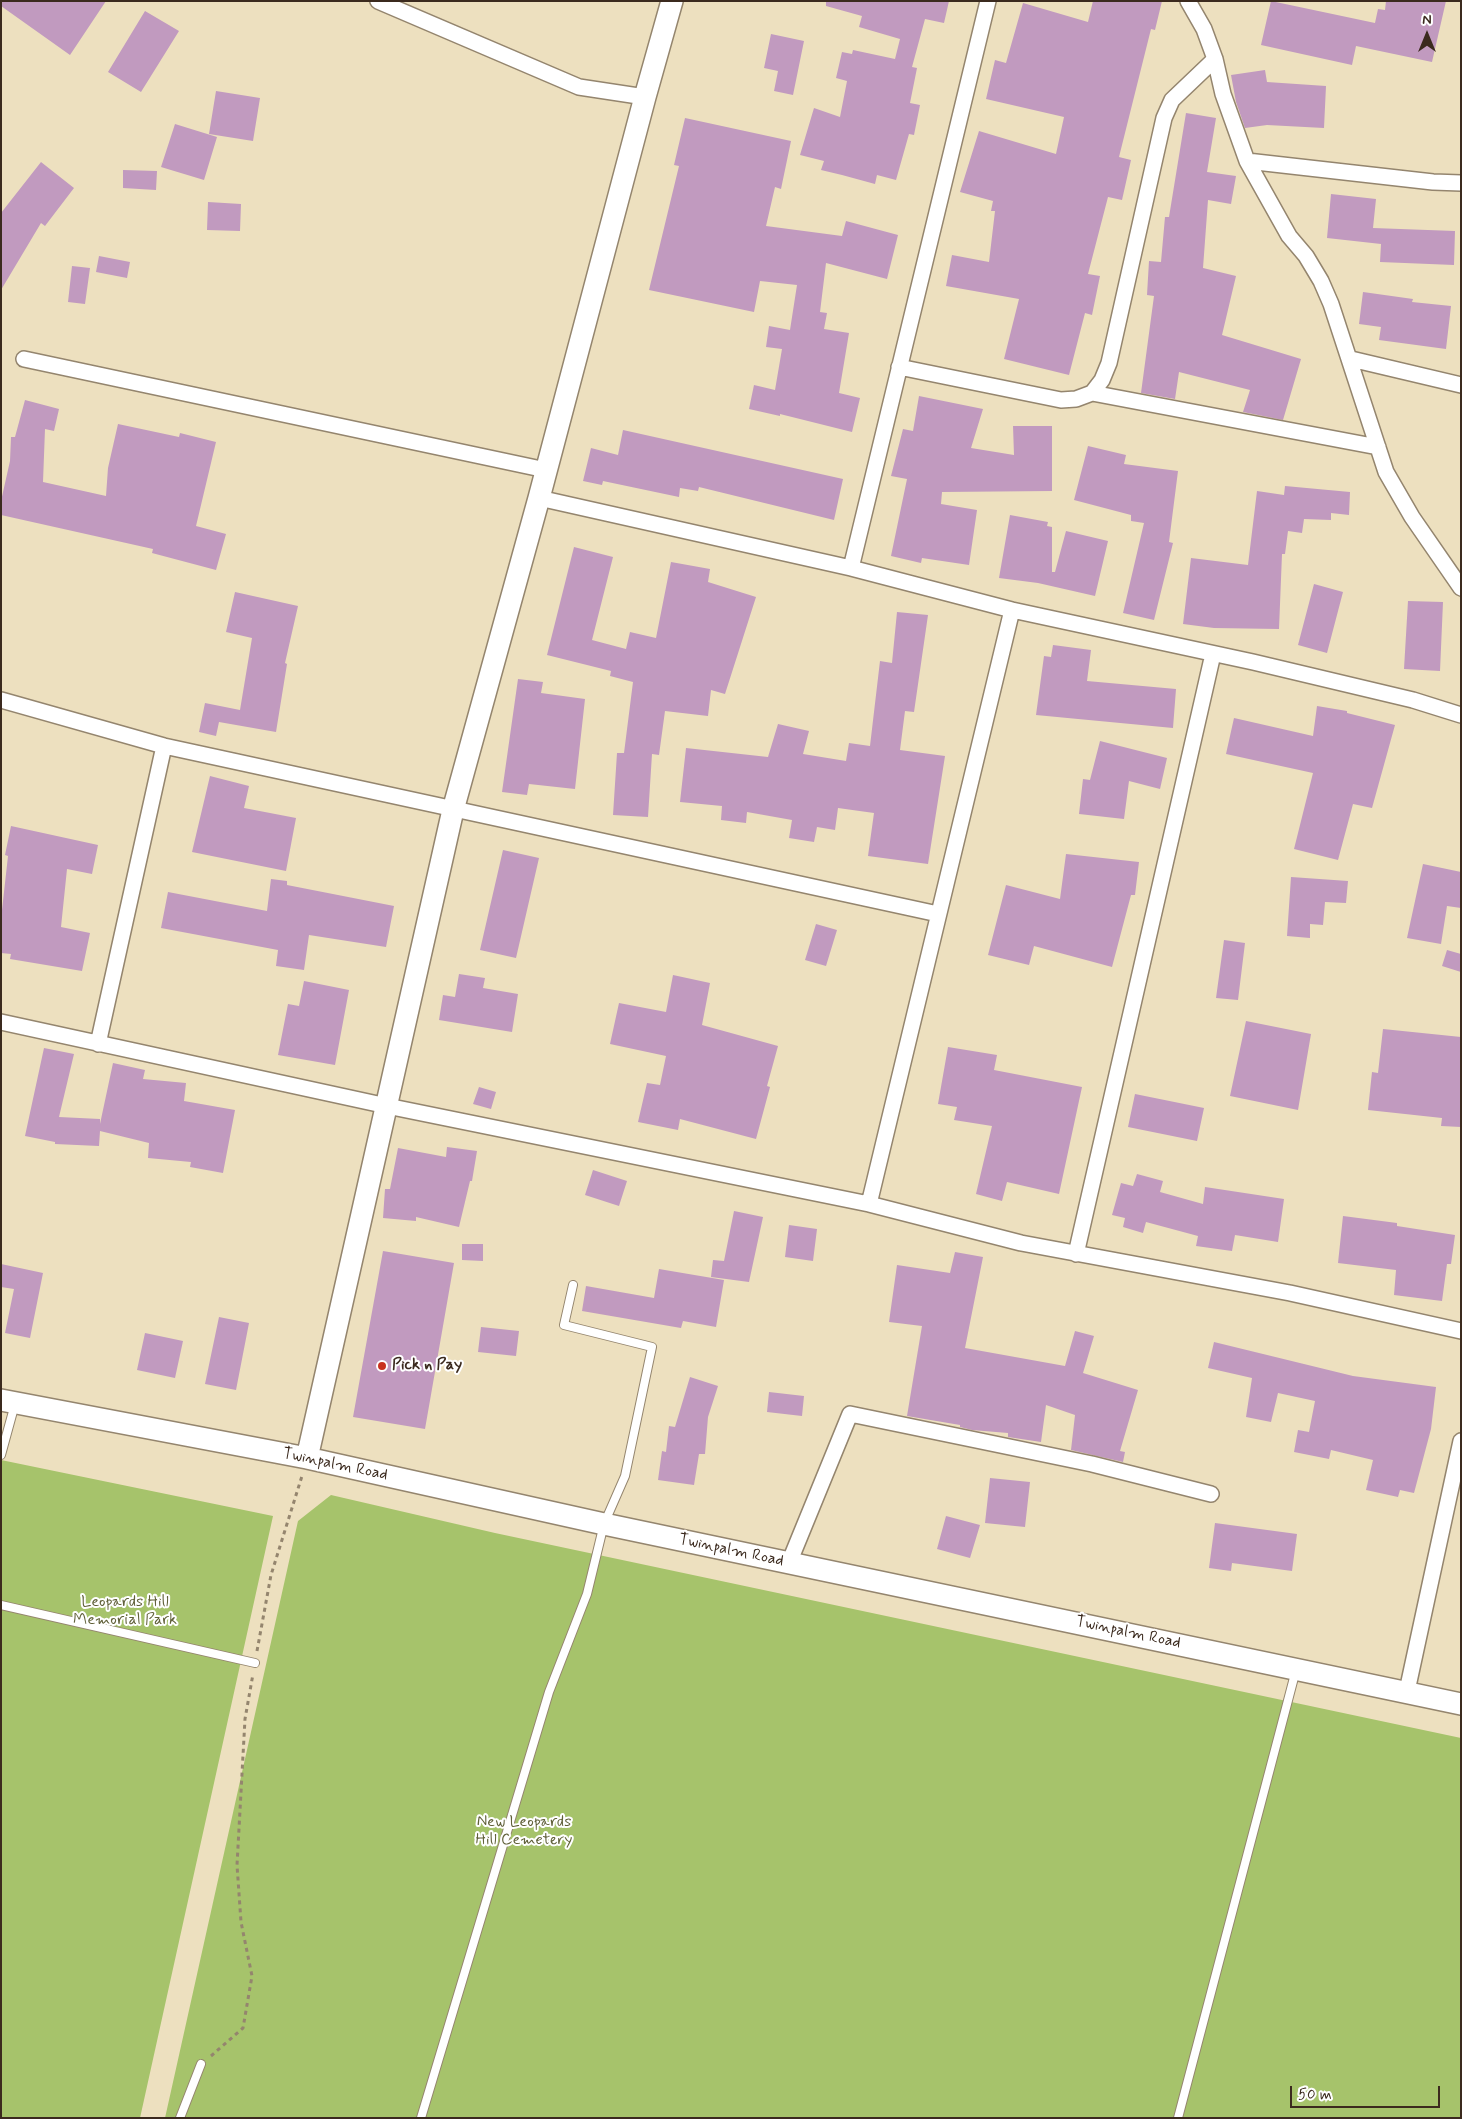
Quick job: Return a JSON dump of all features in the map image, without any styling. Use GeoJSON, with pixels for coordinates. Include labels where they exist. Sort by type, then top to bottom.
{"type":"FeatureCollection","features":[{"type":"Feature","properties":{"kind":"street"},"geometry":{"type":"LineString","coordinates":[[378,1],[579,87],[645,97]]}},
{"type":"Feature","properties":{"kind":"street"},"geometry":{"type":"LineString","coordinates":[[308,1458],[453,810],[672,1]]}},
{"type":"Feature","properties":{"kind":"street"},"geometry":{"type":"LineString","coordinates":[[851,568],[988,1]]}},
{"type":"Feature","properties":{"kind":"street"},"geometry":{"type":"LineString","coordinates":[[1188,1],[1204,28],[1215,59],[1223,94],[1247,161],[1289,236],[1306,256],[1322,281],[1386,472],[1402,501],[1461,588]]}},
{"type":"Feature","properties":{"kind":"street"},"geometry":{"type":"LineString","coordinates":[[1092,393],[1102,380],[1109,363],[1164,118],[1172,100],[1215,59]]}},
{"type":"Feature","properties":{"kind":"street"},"geometry":{"type":"LineString","coordinates":[[1247,161],[1433,182],[1461,183]]}},
{"type":"Feature","properties":{"kind":"street"},"geometry":{"type":"LineString","coordinates":[[24,359],[546,470]]}},
{"type":"Feature","properties":{"kind":"street"},"geometry":{"type":"LineString","coordinates":[[1350,360],[1461,386]]}},
{"type":"Feature","properties":{"kind":"street"},"geometry":{"type":"LineString","coordinates":[[899,367],[1061,400],[1076,399],[1092,393],[1378,447]]}},
{"type":"Feature","properties":{"kind":"street"},"geometry":{"type":"LineString","coordinates":[[539,498],[851,568],[1012,610],[1413,700],[1461,715]]}},
{"type":"Feature","properties":{"kind":"street"},"geometry":{"type":"LineString","coordinates":[[869,1204],[1012,610]]}},
{"type":"Feature","properties":{"kind":"street"},"geometry":{"type":"LineString","coordinates":[[1076,1254],[1213,654]]}},
{"type":"Feature","properties":{"kind":"street"},"geometry":{"type":"LineString","coordinates":[[1,700],[164,746],[938,914]]}},
{"type":"Feature","properties":{"kind":"street"},"geometry":{"type":"LineString","coordinates":[[98,1044],[164,746]]}},
{"type":"Feature","properties":{"kind":"street"},"geometry":{"type":"LineString","coordinates":[[1,1022],[387,1106],[869,1204],[1020,1243],[1290,1293],[1461,1331]]}},
{"type":"Feature","properties":{"kind":"street","name":"Twinpalm Road"},"geometry":{"type":"LineString","coordinates":[[8,1401],[308,1458],[604,1524],[1461,1704]]}},
{"type":"Feature","properties":{"kind":"street"},"geometry":{"type":"LineString","coordinates":[[789,1563],[850,1414],[1092,1464],[1211,1494]]}},
{"type":"Feature","properties":{"kind":"street"},"geometry":{"type":"LineString","coordinates":[[1407,1692],[1461,1441]]}},
{"type":"Feature","properties":{"kind":"lane"},"geometry":{"type":"LineString","coordinates":[[421,2118],[549,1692],[587,1594],[604,1524],[625,1476],[652,1347],[564,1325],[573,1285]]}},
{"type":"Feature","properties":{"kind":"lane"},"geometry":{"type":"LineString","coordinates":[[1,1455],[8,1401]]}},
{"type":"Feature","properties":{"kind":"lane"},"geometry":{"type":"LineString","coordinates":[[1,1605],[255,1664]]}},
{"type":"Feature","properties":{"kind":"lane"},"geometry":{"type":"LineString","coordinates":[[1178,2118],[1296,1668]]}},
{"type":"Feature","properties":{"kind":"lane"},"geometry":{"type":"LineString","coordinates":[[180,2118],[201,2064]]}},
{"type":"Feature","properties":{"kind":"path"},"geometry":{"type":"LineString","coordinates":[[201,2064],[243,2028],[252,1976],[241,1922],[237,1865],[245,1719],[271,1575],[308,1458]]}},
{"type":"Feature","properties":{"kind":"green space","name":"Leopards Hill Memorial Park"},"geometry":{"type":"Polygon","coordinates":[[[1,1460],[273,1516],[140,2118],[1,2118],[1,1460]]]}},
{"type":"Feature","properties":{"kind":"green space","name":"New Leopards Hill Cemetery"},"geometry":{"type":"Polygon","coordinates":[[[331,1495],[495,1533],[1461,1738],[1461,2118],[165,2118],[298,1521],[331,1495]]]}},
{"type":"Feature","properties":{"kind":"building"},"geometry":{"type":"Polygon","coordinates":[[[1,1],[106,1],[70,55],[1,6],[1,1]]]}},
{"type":"Feature","properties":{"kind":"building"},"geometry":{"type":"Polygon","coordinates":[[[826,1],[949,1],[944,23],[925,19],[912,67],[917,68],[910,103],[920,105],[914,135],[909,134],[896,180],[877,175],[875,184],[821,170],[824,161],[800,155],[814,108],[840,117],[847,81],[836,78],[842,52],[852,54],[853,50],[895,59],[900,39],[859,27],[862,16],[826,6],[826,1]]]}},
{"type":"Feature","properties":{"kind":"building"},"geometry":{"type":"Polygon","coordinates":[[[1093,1],[1162,1],[1155,30],[1151,29],[1119,157],[1131,160],[1122,200],[1108,197],[1088,274],[1100,276],[1092,315],[1085,313],[1069,375],[1004,359],[1019,299],[946,286],[952,255],[989,262],[995,211],[991,211],[993,201],[960,192],[979,131],[1056,154],[1064,117],[986,99],[995,60],[1006,63],[1023,3],[1088,22],[1093,1]]]}},
{"type":"Feature","properties":{"kind":"building"},"geometry":{"type":"Polygon","coordinates":[[[1271,1],[1375,23],[1378,9],[1385,10],[1386,1],[1446,1],[1432,62],[1356,46],[1352,65],[1261,45],[1271,1]]]}},
{"type":"Feature","properties":{"kind":"building"},"geometry":{"type":"Polygon","coordinates":[[[145,11],[179,31],[141,92],[108,72],[145,11]]]}},
{"type":"Feature","properties":{"kind":"building"},"geometry":{"type":"Polygon","coordinates":[[[771,34],[804,41],[793,95],[774,91],[778,71],[764,68],[771,34]]]}},
{"type":"Feature","properties":{"kind":"building"},"geometry":{"type":"Polygon","coordinates":[[[1265,70],[1267,82],[1326,86],[1324,128],[1267,125],[1245,128],[1236,102],[1231,75],[1265,70]]]}},
{"type":"Feature","properties":{"kind":"building"},"geometry":{"type":"Polygon","coordinates":[[[216,91],[260,98],[253,141],[209,134],[216,91]]]}},
{"type":"Feature","properties":{"kind":"building"},"geometry":{"type":"Polygon","coordinates":[[[1186,113],[1216,118],[1207,172],[1236,176],[1231,204],[1208,200],[1203,268],[1236,276],[1222,335],[1301,359],[1283,420],[1243,412],[1250,390],[1179,372],[1175,399],[1141,393],[1154,296],[1147,295],[1149,261],[1161,262],[1165,217],[1169,217],[1186,113]]]}},
{"type":"Feature","properties":{"kind":"building"},"geometry":{"type":"Polygon","coordinates":[[[685,118],[791,141],[781,189],[775,187],[766,226],[842,236],[846,221],[898,235],[887,279],[826,263],[820,312],[827,313],[824,329],[849,333],[839,393],[860,398],[852,432],[780,414],[780,416],[749,409],[754,385],[775,390],[782,349],[766,347],[769,326],[790,330],[797,285],[760,281],[754,312],[649,290],[679,166],[674,165],[685,118]]]}},
{"type":"Feature","properties":{"kind":"building"},"geometry":{"type":"Polygon","coordinates":[[[175,124],[217,137],[204,180],[161,167],[175,124]]]}},
{"type":"Feature","properties":{"kind":"building"},"geometry":{"type":"Polygon","coordinates":[[[41,162],[74,188],[45,226],[41,223],[1,290],[1,213],[41,162]]]}},
{"type":"Feature","properties":{"kind":"building"},"geometry":{"type":"Polygon","coordinates":[[[123,170],[157,171],[156,190],[123,188],[123,170]]]}},
{"type":"Feature","properties":{"kind":"building"},"geometry":{"type":"Polygon","coordinates":[[[1331,194],[1376,199],[1373,228],[1455,231],[1454,265],[1380,262],[1381,244],[1327,238],[1331,194]]]}},
{"type":"Feature","properties":{"kind":"building"},"geometry":{"type":"Polygon","coordinates":[[[208,202],[241,204],[240,231],[207,230],[208,202]]]}},
{"type":"Feature","properties":{"kind":"building"},"geometry":{"type":"Polygon","coordinates":[[[99,256],[130,262],[127,278],[96,272],[99,256]]]}},
{"type":"Feature","properties":{"kind":"building"},"geometry":{"type":"Polygon","coordinates":[[[72,266],[90,268],[85,304],[68,302],[72,266]]]}},
{"type":"Feature","properties":{"kind":"building"},"geometry":{"type":"Polygon","coordinates":[[[1363,292],[1413,299],[1412,302],[1451,306],[1446,349],[1379,340],[1381,327],[1359,324],[1363,292]]]}},
{"type":"Feature","properties":{"kind":"building"},"geometry":{"type":"Polygon","coordinates":[[[919,396],[983,409],[971,448],[1014,455],[1013,426],[1052,426],[1052,491],[942,492],[941,504],[977,510],[969,565],[922,558],[921,563],[891,556],[907,479],[891,476],[903,429],[913,431],[919,396]]]}},
{"type":"Feature","properties":{"kind":"building"},"geometry":{"type":"Polygon","coordinates":[[[25,400],[59,409],[54,431],[45,429],[43,482],[106,496],[108,468],[118,424],[179,437],[180,433],[216,442],[196,526],[226,534],[216,570],[152,553],[153,549],[1,515],[1,501],[10,461],[11,437],[15,437],[25,400]]]}},
{"type":"Feature","properties":{"kind":"building"},"geometry":{"type":"Polygon","coordinates":[[[623,430],[843,479],[834,520],[699,487],[698,491],[680,488],[679,497],[603,481],[602,485],[583,481],[591,448],[618,455],[623,430]]]}},
{"type":"Feature","properties":{"kind":"building"},"geometry":{"type":"Polygon","coordinates":[[[1088,446],[1126,455],[1124,464],[1178,471],[1169,542],[1173,543],[1154,620],[1123,613],[1144,523],[1131,521],[1131,515],[1074,500],[1088,446]]]}},
{"type":"Feature","properties":{"kind":"building"},"geometry":{"type":"Polygon","coordinates":[[[1285,486],[1350,492],[1349,515],[1331,513],[1331,520],[1304,519],[1302,533],[1288,531],[1285,554],[1282,554],[1279,629],[1214,628],[1183,624],[1191,558],[1248,565],[1257,491],[1284,495],[1285,486]]]}},
{"type":"Feature","properties":{"kind":"building"},"geometry":{"type":"Polygon","coordinates":[[[1010,515],[1048,522],[1047,526],[1052,527],[1052,572],[1055,572],[1066,531],[1108,541],[1095,596],[1038,583],[999,578],[1010,515]]]}},
{"type":"Feature","properties":{"kind":"building"},"geometry":{"type":"Polygon","coordinates":[[[574,547],[613,557],[592,640],[626,649],[630,632],[656,638],[671,562],[710,569],[708,582],[756,597],[725,694],[711,690],[708,716],[665,711],[659,755],[652,754],[648,817],[613,815],[617,753],[624,753],[633,682],[610,676],[611,671],[547,655],[574,547]]]}},
{"type":"Feature","properties":{"kind":"building"},"geometry":{"type":"Polygon","coordinates":[[[1314,584],[1343,592],[1327,653],[1298,645],[1314,584]]]}},
{"type":"Feature","properties":{"kind":"building"},"geometry":{"type":"Polygon","coordinates":[[[235,592],[298,606],[285,663],[287,664],[276,732],[219,722],[216,736],[199,732],[205,703],[240,710],[252,638],[226,632],[235,592]]]}},
{"type":"Feature","properties":{"kind":"building"},"geometry":{"type":"Polygon","coordinates":[[[1408,601],[1443,602],[1440,671],[1404,669],[1408,601]]]}},
{"type":"Feature","properties":{"kind":"building"},"geometry":{"type":"Polygon","coordinates":[[[897,612],[928,615],[914,712],[905,711],[900,750],[945,756],[928,864],[868,856],[874,813],[838,808],[835,830],[817,827],[814,842],[789,838],[792,820],[747,812],[746,823],[721,820],[722,806],[680,802],[686,748],[768,757],[778,724],[809,731],[803,754],[846,761],[849,743],[870,746],[880,661],[892,663],[897,612]]]}},
{"type":"Feature","properties":{"kind":"building"},"geometry":{"type":"Polygon","coordinates":[[[1053,645],[1091,650],[1087,681],[1176,689],[1173,728],[1036,715],[1044,656],[1051,657],[1053,645]]]}},
{"type":"Feature","properties":{"kind":"building"},"geometry":{"type":"Polygon","coordinates":[[[518,679],[543,682],[541,693],[585,699],[575,789],[529,784],[527,795],[502,792],[518,679]]]}},
{"type":"Feature","properties":{"kind":"building"},"geometry":{"type":"Polygon","coordinates":[[[1317,706],[1347,711],[1347,713],[1395,725],[1372,808],[1353,804],[1338,860],[1294,849],[1313,773],[1226,754],[1234,718],[1313,736],[1317,706]]]}},
{"type":"Feature","properties":{"kind":"building"},"geometry":{"type":"Polygon","coordinates":[[[1100,741],[1167,758],[1160,789],[1129,781],[1124,819],[1079,814],[1083,779],[1090,780],[1100,741]]]}},
{"type":"Feature","properties":{"kind":"building"},"geometry":{"type":"Polygon","coordinates":[[[210,776],[249,786],[244,808],[296,818],[286,871],[192,852],[210,776]]]}},
{"type":"Feature","properties":{"kind":"building"},"geometry":{"type":"Polygon","coordinates":[[[11,826],[98,845],[92,874],[67,869],[61,927],[90,933],[82,971],[10,959],[11,954],[1,953],[1,919],[8,856],[5,855],[11,826]]]}},
{"type":"Feature","properties":{"kind":"building"},"geometry":{"type":"Polygon","coordinates":[[[503,850],[539,858],[516,958],[480,950],[503,850]]]}},
{"type":"Feature","properties":{"kind":"building"},"geometry":{"type":"Polygon","coordinates":[[[1066,854],[1139,862],[1135,895],[1131,895],[1112,967],[1034,946],[1029,965],[988,955],[1006,885],[1060,899],[1066,854]]]}},
{"type":"Feature","properties":{"kind":"building"},"geometry":{"type":"Polygon","coordinates":[[[1423,864],[1461,872],[1461,908],[1447,906],[1441,944],[1407,938],[1423,864]]]}},
{"type":"Feature","properties":{"kind":"building"},"geometry":{"type":"Polygon","coordinates":[[[1291,877],[1348,881],[1346,903],[1325,902],[1323,925],[1310,924],[1310,938],[1287,936],[1291,877]]]}},
{"type":"Feature","properties":{"kind":"building"},"geometry":{"type":"Polygon","coordinates":[[[271,879],[287,881],[287,885],[394,906],[386,947],[309,935],[304,970],[276,966],[278,950],[161,928],[168,892],[267,911],[271,879]]]}},
{"type":"Feature","properties":{"kind":"building"},"geometry":{"type":"Polygon","coordinates":[[[816,924],[837,930],[826,966],[805,960],[816,924]]]}},
{"type":"Feature","properties":{"kind":"building"},"geometry":{"type":"Polygon","coordinates":[[[1224,940],[1245,943],[1238,1000],[1216,998],[1224,940]]]}},
{"type":"Feature","properties":{"kind":"building"},"geometry":{"type":"Polygon","coordinates":[[[1447,950],[1461,954],[1461,972],[1442,966],[1447,950]]]}},
{"type":"Feature","properties":{"kind":"building"},"geometry":{"type":"Polygon","coordinates":[[[459,974],[485,978],[483,988],[518,994],[512,1032],[439,1020],[443,995],[455,997],[459,974]]]}},
{"type":"Feature","properties":{"kind":"building"},"geometry":{"type":"Polygon","coordinates":[[[673,975],[710,983],[702,1025],[778,1046],[767,1086],[770,1087],[756,1139],[680,1119],[678,1130],[638,1122],[647,1083],[660,1085],[666,1056],[610,1044],[619,1003],[666,1012],[673,975]]]}},
{"type":"Feature","properties":{"kind":"building"},"geometry":{"type":"Polygon","coordinates":[[[304,981],[349,990],[335,1065],[278,1055],[288,1004],[299,1006],[304,981]]]}},
{"type":"Feature","properties":{"kind":"building"},"geometry":{"type":"Polygon","coordinates":[[[1246,1021],[1311,1034],[1298,1110],[1230,1096],[1246,1021]]]}},
{"type":"Feature","properties":{"kind":"building"},"geometry":{"type":"Polygon","coordinates":[[[1383,1029],[1461,1037],[1461,1127],[1441,1126],[1442,1118],[1368,1110],[1372,1072],[1378,1073],[1383,1029]]]}},
{"type":"Feature","properties":{"kind":"building"},"geometry":{"type":"Polygon","coordinates":[[[948,1047],[997,1055],[994,1070],[1082,1087],[1059,1194],[1007,1182],[1002,1201],[976,1194],[992,1126],[954,1120],[957,1107],[938,1104],[948,1047]]]}},
{"type":"Feature","properties":{"kind":"building"},"geometry":{"type":"Polygon","coordinates":[[[44,1048],[74,1054],[59,1117],[100,1119],[100,1124],[113,1063],[145,1070],[143,1079],[186,1083],[184,1101],[235,1110],[223,1173],[190,1167],[191,1162],[148,1158],[149,1143],[100,1131],[99,1146],[55,1144],[55,1142],[25,1136],[44,1048]]]}},
{"type":"Feature","properties":{"kind":"building"},"geometry":{"type":"Polygon","coordinates":[[[479,1087],[496,1092],[491,1109],[473,1104],[479,1087]]]}},
{"type":"Feature","properties":{"kind":"building"},"geometry":{"type":"Polygon","coordinates":[[[1135,1094],[1204,1108],[1197,1141],[1128,1127],[1135,1094]]]}},
{"type":"Feature","properties":{"kind":"building"},"geometry":{"type":"Polygon","coordinates":[[[447,1147],[477,1151],[472,1181],[470,1181],[459,1227],[416,1217],[416,1221],[383,1218],[385,1189],[390,1189],[398,1148],[446,1157],[447,1147]]]}},
{"type":"Feature","properties":{"kind":"building"},"geometry":{"type":"Polygon","coordinates":[[[593,1170],[627,1181],[619,1206],[585,1195],[593,1170]]]}},
{"type":"Feature","properties":{"kind":"building"},"geometry":{"type":"Polygon","coordinates":[[[1137,1174],[1163,1181],[1160,1192],[1203,1204],[1205,1187],[1284,1199],[1278,1242],[1235,1235],[1232,1251],[1196,1246],[1198,1236],[1146,1222],[1143,1233],[1123,1227],[1125,1218],[1112,1215],[1121,1183],[1133,1186],[1137,1174]]]}},
{"type":"Feature","properties":{"kind":"building"},"geometry":{"type":"Polygon","coordinates":[[[734,1211],[763,1217],[749,1282],[711,1277],[713,1260],[724,1261],[734,1211]]]}},
{"type":"Feature","properties":{"kind":"building"},"geometry":{"type":"Polygon","coordinates":[[[1343,1216],[1397,1223],[1397,1226],[1455,1235],[1451,1264],[1447,1264],[1442,1301],[1394,1295],[1396,1270],[1338,1263],[1343,1216]]]}},
{"type":"Feature","properties":{"kind":"building"},"geometry":{"type":"Polygon","coordinates":[[[789,1225],[817,1229],[813,1261],[785,1257],[789,1225]]]}},
{"type":"Feature","properties":{"kind":"building"},"geometry":{"type":"Polygon","coordinates":[[[462,1244],[483,1244],[483,1261],[462,1260],[462,1244]]]}},
{"type":"Feature","properties":{"kind":"building"},"geometry":{"type":"Polygon","coordinates":[[[383,1251],[454,1263],[425,1429],[353,1417],[383,1251]]]}},
{"type":"Feature","properties":{"kind":"building"},"geometry":{"type":"Polygon","coordinates":[[[955,1252],[983,1257],[965,1348],[1065,1366],[1075,1331],[1094,1336],[1083,1373],[1138,1390],[1120,1451],[1125,1452],[1123,1462],[1071,1450],[1075,1415],[1046,1405],[1041,1442],[1008,1437],[1008,1433],[972,1430],[960,1427],[960,1425],[907,1416],[922,1326],[889,1322],[897,1265],[950,1273],[955,1252]]]}},
{"type":"Feature","properties":{"kind":"building"},"geometry":{"type":"Polygon","coordinates":[[[1,1264],[43,1273],[30,1338],[5,1333],[14,1289],[1,1287],[1,1264]]]}},
{"type":"Feature","properties":{"kind":"building"},"geometry":{"type":"Polygon","coordinates":[[[659,1269],[724,1280],[716,1327],[683,1321],[681,1328],[582,1311],[586,1286],[654,1298],[659,1269]]]}},
{"type":"Feature","properties":{"kind":"building"},"geometry":{"type":"Polygon","coordinates":[[[219,1317],[249,1323],[236,1390],[205,1384],[219,1317]]]}},
{"type":"Feature","properties":{"kind":"building"},"geometry":{"type":"Polygon","coordinates":[[[481,1327],[519,1331],[516,1356],[478,1352],[481,1327]]]}},
{"type":"Feature","properties":{"kind":"building"},"geometry":{"type":"Polygon","coordinates":[[[145,1333],[183,1341],[175,1378],[137,1370],[145,1333]]]}},
{"type":"Feature","properties":{"kind":"building"},"geometry":{"type":"Polygon","coordinates":[[[1214,1342],[1353,1376],[1436,1387],[1431,1429],[1414,1493],[1400,1490],[1398,1497],[1366,1490],[1373,1460],[1331,1450],[1329,1459],[1294,1452],[1298,1430],[1309,1432],[1315,1401],[1278,1393],[1271,1422],[1246,1417],[1252,1378],[1208,1368],[1214,1342]]]}},
{"type":"Feature","properties":{"kind":"building"},"geometry":{"type":"Polygon","coordinates":[[[690,1377],[718,1386],[708,1417],[705,1454],[699,1454],[694,1485],[658,1480],[662,1451],[666,1452],[669,1426],[675,1427],[690,1377]]]}},
{"type":"Feature","properties":{"kind":"building"},"geometry":{"type":"Polygon","coordinates":[[[769,1392],[804,1396],[802,1416],[767,1412],[769,1392]]]}},
{"type":"Feature","properties":{"kind":"building"},"geometry":{"type":"Polygon","coordinates":[[[990,1478],[1030,1482],[1025,1527],[985,1523],[990,1478]]]}},
{"type":"Feature","properties":{"kind":"building"},"geometry":{"type":"Polygon","coordinates":[[[946,1516],[980,1525],[970,1558],[937,1549],[946,1516]]]}},
{"type":"Feature","properties":{"kind":"building"},"geometry":{"type":"Polygon","coordinates":[[[1215,1523],[1297,1534],[1292,1571],[1232,1563],[1231,1571],[1209,1568],[1215,1523]]]}},
{"type":"Feature","properties":{"kind":"place","name":"Pick n Pay"},"geometry":{"type":"Point","coordinates":[382,1366]}}]}
